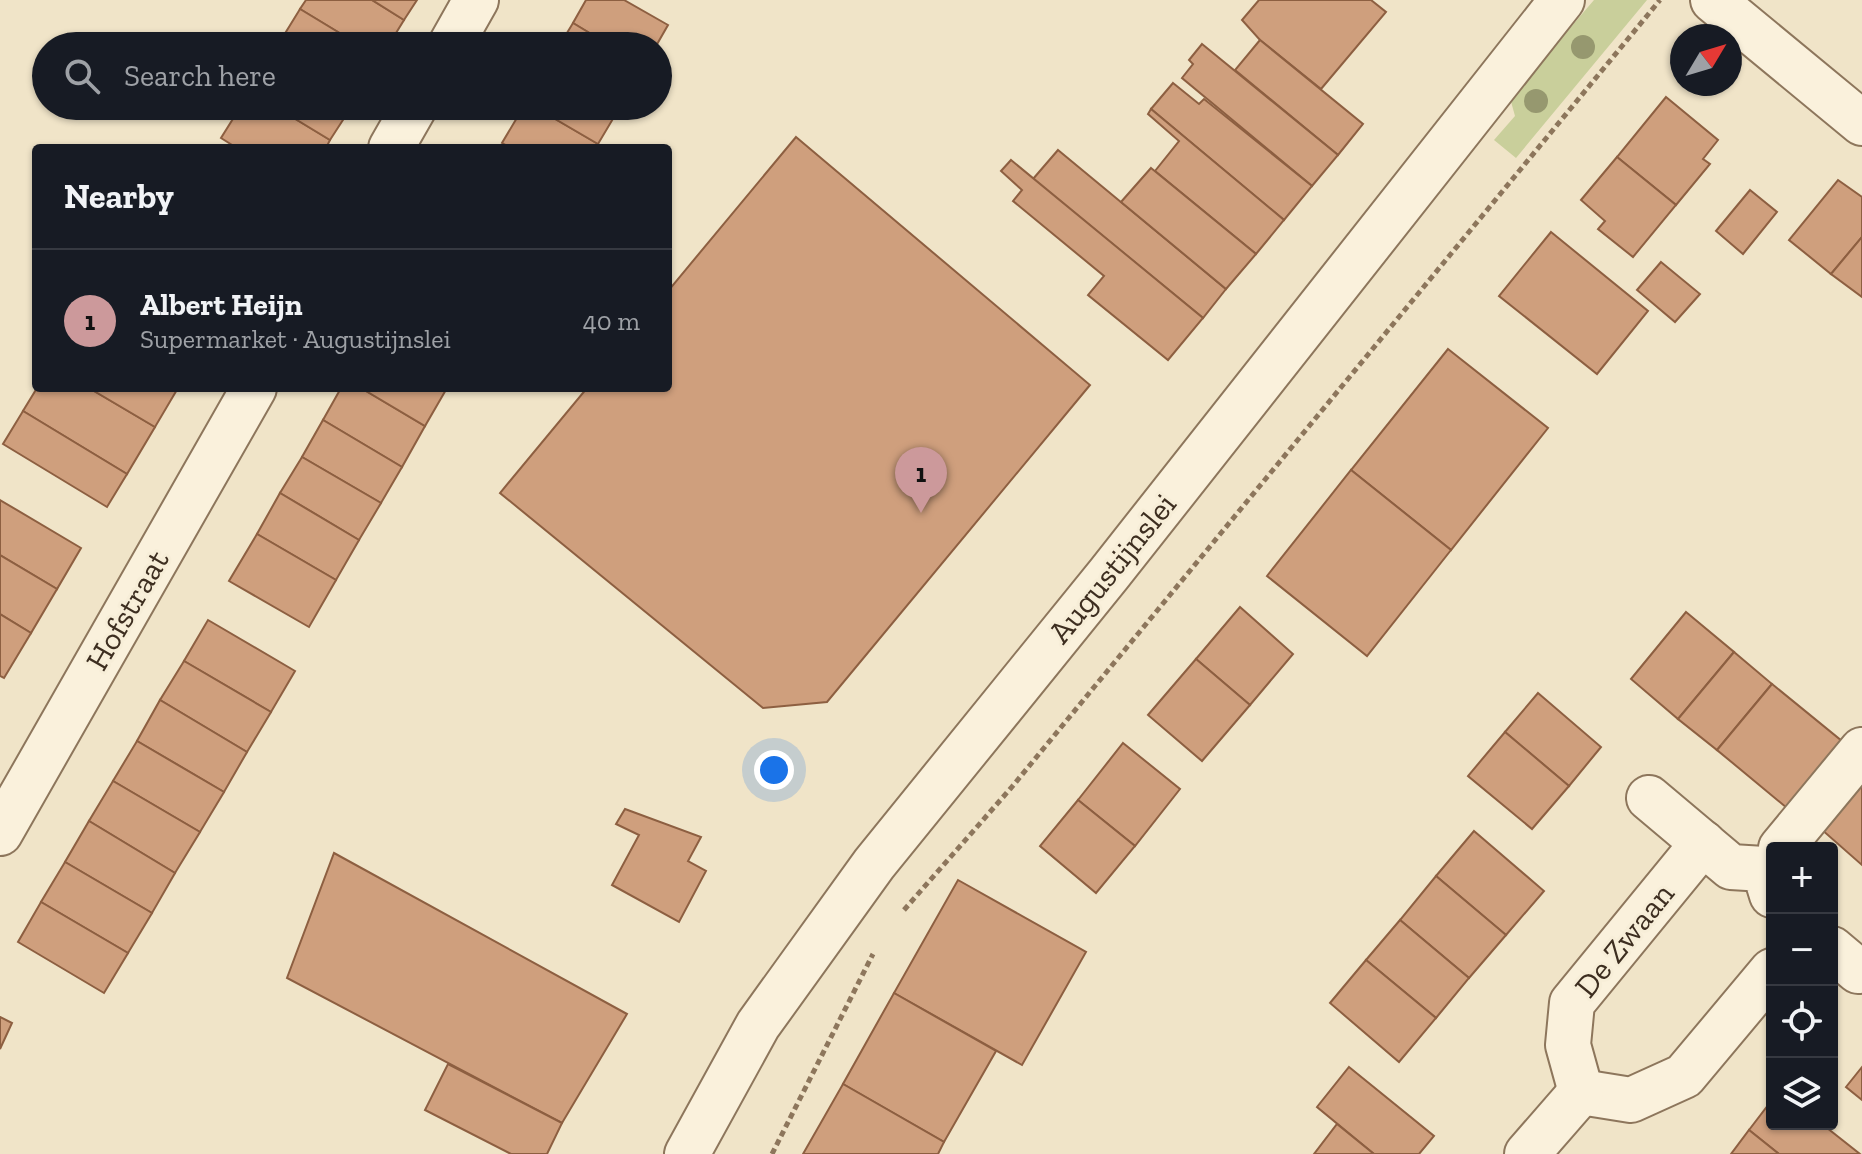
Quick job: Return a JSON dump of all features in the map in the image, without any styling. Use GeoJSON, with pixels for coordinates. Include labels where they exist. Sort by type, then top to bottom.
{"type":"FeatureCollection","features":[{"type":"Feature","properties":{"kind":"street"},"geometry":{"type":"LineString","coordinates":[[458,32],[476,0]]}},
{"type":"Feature","properties":{"kind":"street","name":"Augustijnslei"},"geometry":{"type":"LineString","coordinates":[[687,1154],[758,1025],[874,864],[1109,574],[1562,0]]}},
{"type":"Feature","properties":{"kind":"street"},"geometry":{"type":"LineString","coordinates":[[1713,0],[1862,123]]}},
{"type":"Feature","properties":{"kind":"street"},"geometry":{"type":"LineString","coordinates":[[393,144],[407,120]]}},
{"type":"Feature","properties":{"kind":"street","name":"Hofstraat"},"geometry":{"type":"LineString","coordinates":[[0,833],[252,392]]}},
{"type":"Feature","properties":{"kind":"street"},"geometry":{"type":"LineString","coordinates":[[1792,842],[1862,750]]}},
{"type":"Feature","properties":{"kind":"street"},"geometry":{"type":"LineString","coordinates":[[1649,798],[1731,867],[1766,868]]}},
{"type":"Feature","properties":{"kind":"street","name":"De Zwaan"},"geometry":{"type":"LineString","coordinates":[[1581,1092],[1568,1045],[1572,1003],[1703,843]]}},
{"type":"Feature","properties":{"kind":"street"},"geometry":{"type":"LineString","coordinates":[[1527,1154],[1581,1092],[1631,1100],[1684,1076],[1766,978]]}},
{"type":"Feature","properties":{"kind":"path"},"geometry":{"type":"LineString","coordinates":[[901,914],[1021,776],[1660,0]]}},
{"type":"Feature","properties":{"kind":"path"},"geometry":{"type":"LineString","coordinates":[[772,1154],[874,950]]}},
{"type":"Feature","properties":{"kind":"green space"},"geometry":{"type":"Polygon","coordinates":[[[1594,0],[1647,0],[1516,158],[1494,140],[1515,116],[1510,98],[1594,0]]]}},
{"type":"Feature","properties":{"kind":"building"},"geometry":{"type":"Polygon","coordinates":[[[306,0],[372,0],[404,20],[397,32],[338,32],[300,9],[306,0]]]}},
{"type":"Feature","properties":{"kind":"building"},"geometry":{"type":"Polygon","coordinates":[[[372,0],[417,0],[404,20],[372,0]]]}},
{"type":"Feature","properties":{"kind":"building"},"geometry":{"type":"Polygon","coordinates":[[[586,0],[624,0],[668,25],[664,32],[588,32],[573,23],[586,0]]]}},
{"type":"Feature","properties":{"kind":"building"},"geometry":{"type":"Polygon","coordinates":[[[1259,0],[1371,0],[1386,12],[1321,89],[1260,40],[1242,20],[1259,0]]]}},
{"type":"Feature","properties":{"kind":"building"},"geometry":{"type":"Polygon","coordinates":[[[300,9],[338,32],[286,32],[300,9]]]}},
{"type":"Feature","properties":{"kind":"building"},"geometry":{"type":"Polygon","coordinates":[[[573,23],[588,32],[568,32],[573,23]]]}},
{"type":"Feature","properties":{"kind":"building"},"geometry":{"type":"Polygon","coordinates":[[[1260,40],[1363,124],[1338,155],[1235,70],[1260,40]]]}},
{"type":"Feature","properties":{"kind":"building"},"geometry":{"type":"Polygon","coordinates":[[[1202,44],[1338,155],[1312,186],[1182,78],[1193,64],[1189,60],[1202,44]]]}},
{"type":"Feature","properties":{"kind":"building"},"geometry":{"type":"Polygon","coordinates":[[[1173,83],[1199,104],[1204,99],[1312,186],[1284,220],[1151,109],[1173,83]]]}},
{"type":"Feature","properties":{"kind":"building"},"geometry":{"type":"Polygon","coordinates":[[[1666,97],[1718,140],[1703,159],[1710,164],[1676,205],[1617,157],[1666,97]]]}},
{"type":"Feature","properties":{"kind":"building"},"geometry":{"type":"Polygon","coordinates":[[[1151,109],[1284,220],[1256,254],[1155,171],[1179,141],[1148,114],[1151,109]]]}},
{"type":"Feature","properties":{"kind":"building"},"geometry":{"type":"Polygon","coordinates":[[[232,120],[297,120],[330,140],[328,144],[231,144],[221,138],[232,120]]]}},
{"type":"Feature","properties":{"kind":"building"},"geometry":{"type":"Polygon","coordinates":[[[297,120],[343,120],[330,140],[297,120]]]}},
{"type":"Feature","properties":{"kind":"building"},"geometry":{"type":"Polygon","coordinates":[[[516,120],[557,120],[598,144],[504,144],[516,120]]]}},
{"type":"Feature","properties":{"kind":"building"},"geometry":{"type":"Polygon","coordinates":[[[557,120],[612,120],[598,144],[557,120]]]}},
{"type":"Feature","properties":{"kind":"building"},"geometry":{"type":"Polygon","coordinates":[[[796,137],[1090,385],[827,702],[763,708],[500,493],[584,392],[672,392],[672,286],[796,137]]]}},
{"type":"Feature","properties":{"kind":"building"},"geometry":{"type":"Polygon","coordinates":[[[1058,150],[1226,289],[1203,318],[1033,179],[1058,150]]]}},
{"type":"Feature","properties":{"kind":"building"},"geometry":{"type":"Polygon","coordinates":[[[1617,157],[1676,205],[1633,257],[1598,229],[1605,221],[1581,200],[1617,157]]]}},
{"type":"Feature","properties":{"kind":"building"},"geometry":{"type":"Polygon","coordinates":[[[1011,160],[1203,318],[1168,360],[1088,295],[1104,276],[1013,201],[1022,190],[1001,171],[1011,160]]]}},
{"type":"Feature","properties":{"kind":"building"},"geometry":{"type":"Polygon","coordinates":[[[1151,168],[1256,254],[1226,289],[1121,202],[1151,168]]]}},
{"type":"Feature","properties":{"kind":"building"},"geometry":{"type":"Polygon","coordinates":[[[1838,180],[1862,197],[1862,237],[1831,274],[1789,240],[1838,180]]]}},
{"type":"Feature","properties":{"kind":"building"},"geometry":{"type":"Polygon","coordinates":[[[1750,190],[1777,212],[1743,254],[1716,231],[1750,190]]]}},
{"type":"Feature","properties":{"kind":"building"},"geometry":{"type":"Polygon","coordinates":[[[1551,232],[1648,311],[1597,374],[1499,296],[1551,232]]]}},
{"type":"Feature","properties":{"kind":"building"},"geometry":{"type":"Polygon","coordinates":[[[1862,237],[1862,297],[1831,274],[1862,237]]]}},
{"type":"Feature","properties":{"kind":"building"},"geometry":{"type":"Polygon","coordinates":[[[1661,262],[1700,294],[1675,322],[1637,290],[1661,262]]]}},
{"type":"Feature","properties":{"kind":"building"},"geometry":{"type":"Polygon","coordinates":[[[1448,349],[1548,428],[1451,550],[1351,470],[1448,349]]]}},
{"type":"Feature","properties":{"kind":"building"},"geometry":{"type":"Polygon","coordinates":[[[35,392],[96,392],[155,427],[127,474],[23,411],[35,392]]]}},
{"type":"Feature","properties":{"kind":"building"},"geometry":{"type":"Polygon","coordinates":[[[96,392],[176,392],[155,427],[96,392]]]}},
{"type":"Feature","properties":{"kind":"building"},"geometry":{"type":"Polygon","coordinates":[[[339,392],[368,392],[425,426],[402,467],[323,420],[339,392]]]}},
{"type":"Feature","properties":{"kind":"building"},"geometry":{"type":"Polygon","coordinates":[[[368,392],[445,392],[425,426],[368,392]]]}},
{"type":"Feature","properties":{"kind":"building"},"geometry":{"type":"Polygon","coordinates":[[[23,411],[127,474],[107,507],[3,444],[23,411]]]}},
{"type":"Feature","properties":{"kind":"building"},"geometry":{"type":"Polygon","coordinates":[[[323,420],[402,467],[381,503],[302,457],[323,420]]]}},
{"type":"Feature","properties":{"kind":"building"},"geometry":{"type":"Polygon","coordinates":[[[302,457],[381,503],[359,540],[280,493],[302,457]]]}},
{"type":"Feature","properties":{"kind":"building"},"geometry":{"type":"Polygon","coordinates":[[[1351,470],[1451,550],[1367,656],[1267,576],[1351,470]]]}},
{"type":"Feature","properties":{"kind":"building"},"geometry":{"type":"Polygon","coordinates":[[[280,493],[359,540],[336,580],[257,534],[280,493]]]}},
{"type":"Feature","properties":{"kind":"building"},"geometry":{"type":"Polygon","coordinates":[[[0,500],[81,548],[57,589],[0,555],[0,500]]]}},
{"type":"Feature","properties":{"kind":"building"},"geometry":{"type":"Polygon","coordinates":[[[257,534],[336,580],[309,627],[229,581],[257,534]]]}},
{"type":"Feature","properties":{"kind":"building"},"geometry":{"type":"Polygon","coordinates":[[[0,555],[57,589],[31,633],[0,614],[0,555]]]}},
{"type":"Feature","properties":{"kind":"building"},"geometry":{"type":"Polygon","coordinates":[[[1240,607],[1293,654],[1250,705],[1196,659],[1240,607]]]}},
{"type":"Feature","properties":{"kind":"building"},"geometry":{"type":"Polygon","coordinates":[[[1686,612],[1734,652],[1678,719],[1631,679],[1686,612]]]}},
{"type":"Feature","properties":{"kind":"building"},"geometry":{"type":"Polygon","coordinates":[[[0,614],[31,633],[4,678],[0,676],[0,614]]]}},
{"type":"Feature","properties":{"kind":"building"},"geometry":{"type":"Polygon","coordinates":[[[208,620],[295,671],[271,712],[184,661],[208,620]]]}},
{"type":"Feature","properties":{"kind":"building"},"geometry":{"type":"Polygon","coordinates":[[[1734,652],[1772,684],[1717,750],[1678,719],[1734,652]]]}},
{"type":"Feature","properties":{"kind":"building"},"geometry":{"type":"Polygon","coordinates":[[[1196,659],[1250,705],[1202,761],[1148,715],[1196,659]]]}},
{"type":"Feature","properties":{"kind":"building"},"geometry":{"type":"Polygon","coordinates":[[[184,661],[271,712],[247,752],[160,700],[184,661]]]}},
{"type":"Feature","properties":{"kind":"building"},"geometry":{"type":"Polygon","coordinates":[[[1772,684],[1848,746],[1793,813],[1717,750],[1772,684]]]}},
{"type":"Feature","properties":{"kind":"building"},"geometry":{"type":"Polygon","coordinates":[[[1538,693],[1601,747],[1569,786],[1505,732],[1538,693]]]}},
{"type":"Feature","properties":{"kind":"building"},"geometry":{"type":"Polygon","coordinates":[[[160,700],[247,752],[224,792],[137,741],[160,700]]]}},
{"type":"Feature","properties":{"kind":"building"},"geometry":{"type":"Polygon","coordinates":[[[1505,732],[1569,786],[1532,829],[1468,776],[1505,732]]]}},
{"type":"Feature","properties":{"kind":"building"},"geometry":{"type":"Polygon","coordinates":[[[137,741],[224,792],[200,832],[113,781],[137,741]]]}},
{"type":"Feature","properties":{"kind":"building"},"geometry":{"type":"Polygon","coordinates":[[[1123,743],[1180,789],[1135,846],[1078,800],[1123,743]]]}},
{"type":"Feature","properties":{"kind":"building"},"geometry":{"type":"Polygon","coordinates":[[[1862,780],[1862,865],[1821,829],[1862,780]]]}},
{"type":"Feature","properties":{"kind":"building"},"geometry":{"type":"Polygon","coordinates":[[[113,781],[200,832],[175,873],[89,821],[113,781]]]}},
{"type":"Feature","properties":{"kind":"building"},"geometry":{"type":"Polygon","coordinates":[[[1078,800],[1135,846],[1096,893],[1040,846],[1078,800]]]}},
{"type":"Feature","properties":{"kind":"building"},"geometry":{"type":"Polygon","coordinates":[[[625,809],[701,837],[688,861],[706,871],[679,922],[612,885],[639,835],[616,824],[625,809]]]}},
{"type":"Feature","properties":{"kind":"building"},"geometry":{"type":"Polygon","coordinates":[[[89,821],[175,873],[152,913],[65,862],[89,821]]]}},
{"type":"Feature","properties":{"kind":"building"},"geometry":{"type":"Polygon","coordinates":[[[1474,831],[1544,891],[1506,935],[1436,876],[1474,831]]]}},
{"type":"Feature","properties":{"kind":"building"},"geometry":{"type":"Polygon","coordinates":[[[334,853],[627,1014],[562,1123],[287,978],[334,853]]]}},
{"type":"Feature","properties":{"kind":"building"},"geometry":{"type":"Polygon","coordinates":[[[65,862],[152,913],[128,953],[41,902],[65,862]]]}},
{"type":"Feature","properties":{"kind":"building"},"geometry":{"type":"Polygon","coordinates":[[[1436,876],[1506,935],[1469,978],[1400,920],[1436,876]]]}},
{"type":"Feature","properties":{"kind":"building"},"geometry":{"type":"Polygon","coordinates":[[[958,880],[1086,952],[1022,1065],[894,993],[958,880]]]}},
{"type":"Feature","properties":{"kind":"building"},"geometry":{"type":"Polygon","coordinates":[[[41,902],[128,953],[104,993],[18,942],[41,902]]]}},
{"type":"Feature","properties":{"kind":"building"},"geometry":{"type":"Polygon","coordinates":[[[1400,920],[1469,978],[1436,1018],[1366,960],[1400,920]]]}},
{"type":"Feature","properties":{"kind":"building"},"geometry":{"type":"Polygon","coordinates":[[[1366,960],[1436,1018],[1399,1062],[1330,1003],[1366,960]]]}},
{"type":"Feature","properties":{"kind":"building"},"geometry":{"type":"Polygon","coordinates":[[[894,993],[996,1051],[944,1142],[843,1084],[894,993]]]}},
{"type":"Feature","properties":{"kind":"building"},"geometry":{"type":"Polygon","coordinates":[[[0,1017],[12,1023],[0,1049],[0,1017]]]}},
{"type":"Feature","properties":{"kind":"building"},"geometry":{"type":"Polygon","coordinates":[[[448,1064],[562,1123],[547,1154],[511,1154],[425,1110],[448,1064]]]}},
{"type":"Feature","properties":{"kind":"building"},"geometry":{"type":"Polygon","coordinates":[[[1349,1067],[1434,1136],[1419,1154],[1374,1154],[1317,1107],[1349,1067]]]}},
{"type":"Feature","properties":{"kind":"building"},"geometry":{"type":"Polygon","coordinates":[[[1862,1067],[1862,1100],[1846,1087],[1862,1067]]]}},
{"type":"Feature","properties":{"kind":"building"},"geometry":{"type":"Polygon","coordinates":[[[843,1084],[944,1142],[938,1154],[803,1154],[843,1084]]]}},
{"type":"Feature","properties":{"kind":"building"},"geometry":{"type":"Polygon","coordinates":[[[1766,1108],[1766,1130],[1830,1130],[1860,1154],[1779,1154],[1749,1130],[1766,1108]]]}},
{"type":"Feature","properties":{"kind":"building"},"geometry":{"type":"Polygon","coordinates":[[[1337,1124],[1374,1154],[1314,1154],[1337,1124]]]}},
{"type":"Feature","properties":{"kind":"building"},"geometry":{"type":"Polygon","coordinates":[[[1749,1130],[1779,1154],[1731,1154],[1749,1130]]]}},
{"type":"Feature","properties":{"kind":"place","name":"Albert Heijn"},"geometry":{"type":"Point","coordinates":[921,513]}}]}
